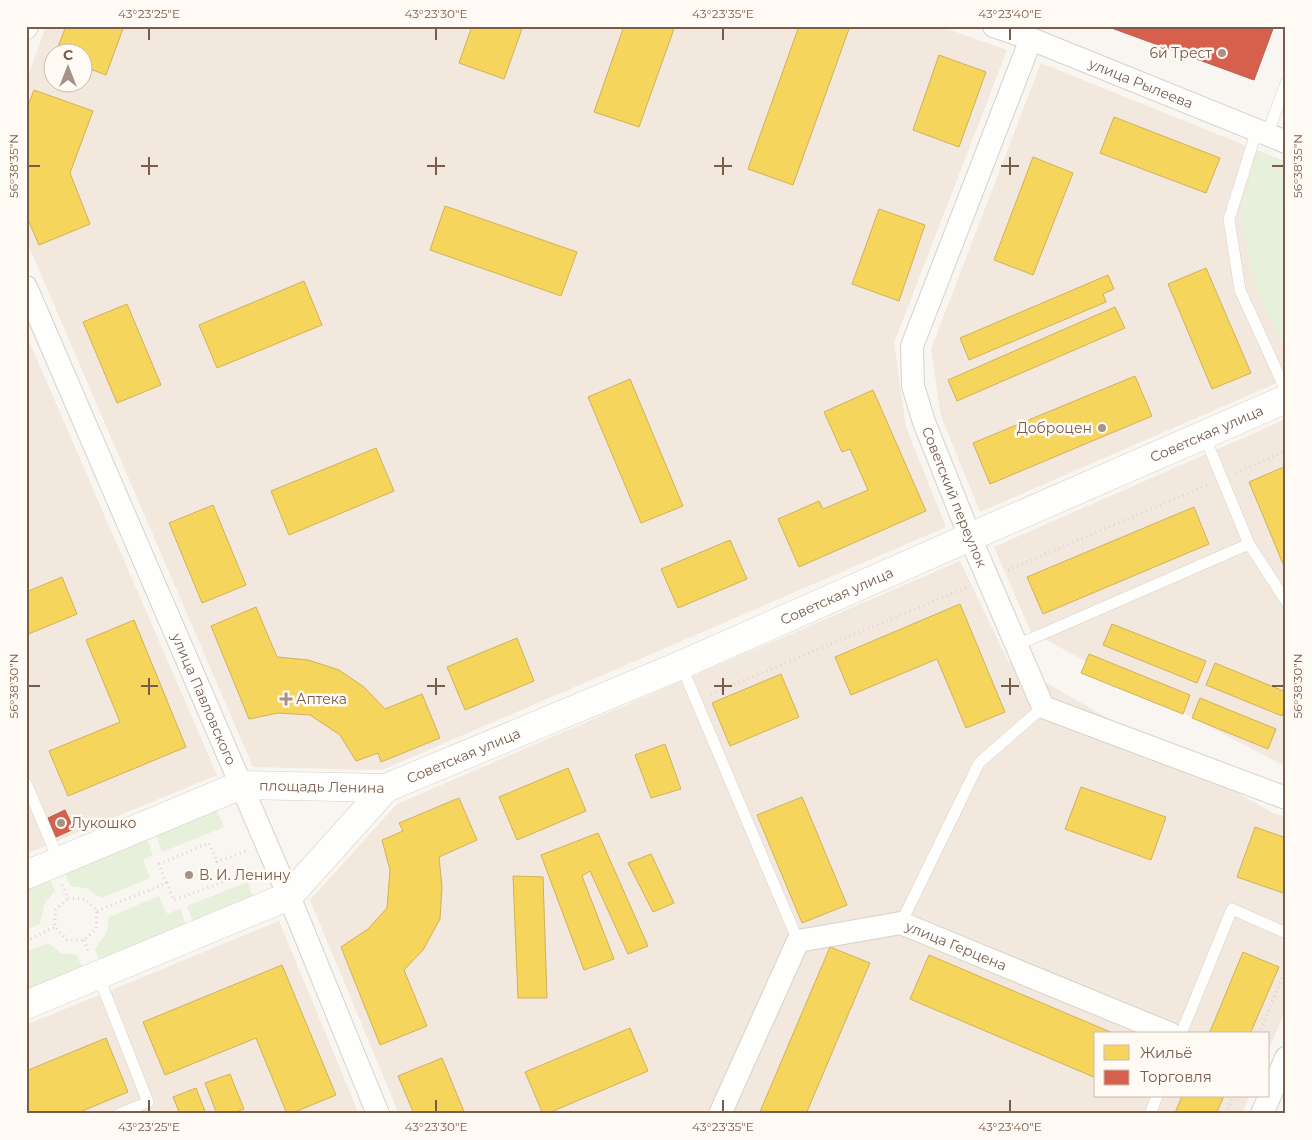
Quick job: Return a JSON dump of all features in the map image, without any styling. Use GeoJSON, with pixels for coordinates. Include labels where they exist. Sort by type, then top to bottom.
{"type":"FeatureCollection","features":[{"type":"Feature","properties":{"kind":"street","name":"улица Рылеева"},"geometry":{"type":"LineString","coordinates":[[994,26],[1033,33],[1270,136]]}},
{"type":"Feature","properties":{"kind":"street","name":"Советский переулок"},"geometry":{"type":"LineString","coordinates":[[1033,33],[912,346],[914,386],[924,422],[970,537],[1043,707]]}},
{"type":"Feature","properties":{"kind":"street","name":"улица Павловского"},"geometry":{"type":"LineString","coordinates":[[26,286],[289,896],[378,1114]]}},
{"type":"Feature","properties":{"kind":"street","name":"Советская улица"},"geometry":{"type":"LineString","coordinates":[[386,788],[681,665],[1286,399]]}},
{"type":"Feature","properties":{"kind":"street"},"geometry":{"type":"LineString","coordinates":[[1043,707],[1285,794]]}},
{"type":"Feature","properties":{"kind":"street","name":"площадь Ленина"},"geometry":{"type":"LineString","coordinates":[[26,874],[241,785],[386,788]]}},
{"type":"Feature","properties":{"kind":"street","name":"площадь Ленина"},"geometry":{"type":"LineString","coordinates":[[26,1005],[289,896],[386,788]]}},
{"type":"Feature","properties":{"kind":"street","name":"улица Герцена"},"geometry":{"type":"LineString","coordinates":[[798,941],[901,923],[1166,1032]]}},
{"type":"Feature","properties":{"kind":"street"},"geometry":{"type":"LineString","coordinates":[[720,1114],[798,941]]}},
{"type":"Feature","properties":{"kind":"street"},"geometry":{"type":"LineString","coordinates":[[1270,1095],[1286,1058]]}},
{"type":"Feature","properties":{"kind":"street"},"geometry":{"type":"LineString","coordinates":[[1262,1114],[1269,1098]]}},
{"type":"Feature","properties":{"kind":"lane"},"geometry":{"type":"LineString","coordinates":[[1286,84],[1270,136],[1229,219],[1240,290],[1286,391]]}},
{"type":"Feature","properties":{"kind":"lane"},"geometry":{"type":"LineString","coordinates":[[1204,435],[1249,544],[1286,600]]}},
{"type":"Feature","properties":{"kind":"lane"},"geometry":{"type":"LineString","coordinates":[[1017,645],[1249,544]]}},
{"type":"Feature","properties":{"kind":"lane"},"geometry":{"type":"LineString","coordinates":[[681,665],[798,941]]}},
{"type":"Feature","properties":{"kind":"lane"},"geometry":{"type":"LineString","coordinates":[[901,923],[979,763],[1043,707]]}},
{"type":"Feature","properties":{"kind":"lane"},"geometry":{"type":"LineString","coordinates":[[26,782],[59,861]]}},
{"type":"Feature","properties":{"kind":"lane"},"geometry":{"type":"LineString","coordinates":[[1182,1032],[1232,909],[1286,933]]}},
{"type":"Feature","properties":{"kind":"lane"},"geometry":{"type":"LineString","coordinates":[[98,975],[148,1102],[119,1114]]}},
{"type":"Feature","properties":{"kind":"lane"},"geometry":{"type":"LineString","coordinates":[[1150,1114],[1156,1098]]}},
{"type":"Feature","properties":{"kind":"path"},"geometry":{"type":"LineString","coordinates":[[210,843],[217,862],[226,881],[173,900],[159,864],[210,843]]}},
{"type":"Feature","properties":{"kind":"path"},"geometry":{"type":"LineString","coordinates":[[217,862],[266,843]]}},
{"type":"Feature","properties":{"kind":"path"},"geometry":{"type":"LineString","coordinates":[[97,911],[166,883]]}},
{"type":"Feature","properties":{"kind":"path"},"geometry":{"type":"LineString","coordinates":[[68,898],[85,899],[97,911],[96,928],[84,940],[66,940],[54,927],[55,910],[68,898]]}},
{"type":"Feature","properties":{"kind":"path"},"geometry":{"type":"LineString","coordinates":[[26,940],[54,927]]}},
{"type":"Feature","properties":{"kind":"path"},"geometry":{"type":"LineString","coordinates":[[1260,1032],[1286,968]]}},
{"type":"Feature","properties":{"kind":"path"},"geometry":{"type":"LineString","coordinates":[[1226,1114],[1232,1098]]}},
{"type":"Feature","properties":{"kind":"shaded area"},"geometry":{"type":"Polygon","coordinates":[[[46,26],[939,26],[1007,50],[894,343],[906,427],[946,527],[382,770],[253,767],[26,240],[26,82],[46,26]]]}},
{"type":"Feature","properties":{"kind":"shaded area"},"geometry":{"type":"Polygon","coordinates":[[[1041,63],[1286,162],[1286,379],[980,512],[941,416],[931,349],[1041,63]]]}},
{"type":"Feature","properties":{"kind":"shaded area"},"geometry":{"type":"Polygon","coordinates":[[[26,334],[217,775],[26,854],[26,334]]]}},
{"type":"Feature","properties":{"kind":"shaded area"},"geometry":{"type":"Polygon","coordinates":[[[1286,419],[1286,767],[1031,632],[994,547],[1286,419]]]}},
{"type":"Feature","properties":{"kind":"shaded area"},"geometry":{"type":"Polygon","coordinates":[[[960,561],[1008,661],[1273,813],[1286,817],[1286,1009],[1270,1046],[1270,1032],[1094,1032],[1094,1098],[1248,1098],[1242,1114],[399,1114],[310,900],[397,804],[960,561]]]}},
{"type":"Feature","properties":{"kind":"shaded area"},"geometry":{"type":"Polygon","coordinates":[[[279,921],[359,1114],[26,1114],[26,1025],[279,921]]]}},
{"type":"Feature","properties":{"kind":"green space"},"geometry":{"type":"Polygon","coordinates":[[[1259,151],[1286,162],[1286,351],[1256,290],[1239,211],[1259,151]]]}},
{"type":"Feature","properties":{"kind":"green space"},"geometry":{"type":"Polygon","coordinates":[[[216,809],[224,827],[162,852],[155,834],[216,809]]]}},
{"type":"Feature","properties":{"kind":"green space"},"geometry":{"type":"Polygon","coordinates":[[[146,837],[153,855],[143,860],[150,878],[101,898],[86,888],[70,886],[64,871],[146,837]]]}},
{"type":"Feature","properties":{"kind":"green space"},"geometry":{"type":"Polygon","coordinates":[[[49,878],[55,891],[44,904],[40,924],[26,929],[26,887],[49,878]]]}},
{"type":"Feature","properties":{"kind":"green space"},"geometry":{"type":"Polygon","coordinates":[[[247,882],[254,899],[194,924],[187,906],[247,882]]]}},
{"type":"Feature","properties":{"kind":"green space"},"geometry":{"type":"Polygon","coordinates":[[[159,896],[167,914],[180,909],[187,927],[100,962],[95,949],[107,932],[109,917],[159,896]]]}},
{"type":"Feature","properties":{"kind":"green space"},"geometry":{"type":"Polygon","coordinates":[[[48,943],[61,953],[77,955],[83,969],[26,993],[26,952],[48,943]]]}},
{"type":"Feature","properties":{"kind":"building: Жильё"},"geometry":{"type":"Polygon","coordinates":[[[66,26],[124,26],[106,75],[92,70],[92,42],[60,42],[66,26]]]}},
{"type":"Feature","properties":{"kind":"building: Жильё"},"geometry":{"type":"Polygon","coordinates":[[[472,26],[523,26],[504,79],[459,63],[472,26]]]}},
{"type":"Feature","properties":{"kind":"building: Жильё"},"geometry":{"type":"Polygon","coordinates":[[[624,26],[675,26],[639,127],[594,112],[624,26]]]}},
{"type":"Feature","properties":{"kind":"building: Жильё"},"geometry":{"type":"Polygon","coordinates":[[[799,26],[850,26],[793,185],[748,169],[799,26]]]}},
{"type":"Feature","properties":{"kind":"building: Жильё"},"geometry":{"type":"Polygon","coordinates":[[[939,55],[986,72],[959,147],[913,130],[939,55]]]}},
{"type":"Feature","properties":{"kind":"building: Жильё"},"geometry":{"type":"Polygon","coordinates":[[[34,90],[93,111],[70,173],[90,224],[39,245],[26,215],[26,111],[34,90]]]}},
{"type":"Feature","properties":{"kind":"building: Жильё"},"geometry":{"type":"Polygon","coordinates":[[[1114,117],[1220,158],[1206,193],[1100,153],[1114,117]]]}},
{"type":"Feature","properties":{"kind":"building: Жильё"},"geometry":{"type":"Polygon","coordinates":[[[1033,157],[1073,173],[1033,275],[994,260],[1033,157]]]}},
{"type":"Feature","properties":{"kind":"building: Жильё"},"geometry":{"type":"Polygon","coordinates":[[[445,206],[577,252],[561,296],[430,250],[445,206]]]}},
{"type":"Feature","properties":{"kind":"building: Жильё"},"geometry":{"type":"Polygon","coordinates":[[[879,209],[925,225],[899,301],[852,284],[879,209]]]}},
{"type":"Feature","properties":{"kind":"building: Жильё"},"geometry":{"type":"Polygon","coordinates":[[[1206,268],[1251,373],[1212,389],[1168,284],[1206,268]]]}},
{"type":"Feature","properties":{"kind":"building: Жильё"},"geometry":{"type":"Polygon","coordinates":[[[1108,275],[1114,289],[1103,294],[1106,302],[969,360],[960,338],[1108,275]]]}},
{"type":"Feature","properties":{"kind":"building: Жильё"},"geometry":{"type":"Polygon","coordinates":[[[304,281],[322,325],[217,368],[199,325],[304,281]]]}},
{"type":"Feature","properties":{"kind":"building: Жильё"},"geometry":{"type":"Polygon","coordinates":[[[127,304],[161,385],[117,403],[83,322],[127,304]]]}},
{"type":"Feature","properties":{"kind":"building: Жильё"},"geometry":{"type":"Polygon","coordinates":[[[1115,307],[1125,328],[957,401],[948,380],[1115,307]]]}},
{"type":"Feature","properties":{"kind":"building: Жильё"},"geometry":{"type":"Polygon","coordinates":[[[1135,376],[1152,416],[990,484],[973,443],[1135,376]]]}},
{"type":"Feature","properties":{"kind":"building: Жильё"},"geometry":{"type":"Polygon","coordinates":[[[630,379],[683,506],[641,523],[588,397],[630,379]]]}},
{"type":"Feature","properties":{"kind":"building: Жильё"},"geometry":{"type":"Polygon","coordinates":[[[873,390],[926,511],[799,567],[778,519],[819,501],[823,509],[868,490],[850,449],[842,452],[824,412],[873,390]]]}},
{"type":"Feature","properties":{"kind":"building: Жильё"},"geometry":{"type":"Polygon","coordinates":[[[376,448],[394,491],[289,535],[271,491],[376,448]]]}},
{"type":"Feature","properties":{"kind":"building: Жильё"},"geometry":{"type":"Polygon","coordinates":[[[1286,466],[1286,571],[1249,482],[1286,466]]]}},
{"type":"Feature","properties":{"kind":"building: Жильё"},"geometry":{"type":"Polygon","coordinates":[[[213,505],[246,585],[202,603],[169,523],[213,505]]]}},
{"type":"Feature","properties":{"kind":"building: Жильё"},"geometry":{"type":"Polygon","coordinates":[[[1194,507],[1209,544],[1043,614],[1027,577],[1194,507]]]}},
{"type":"Feature","properties":{"kind":"building: Жильё"},"geometry":{"type":"Polygon","coordinates":[[[730,540],[747,579],[678,608],[661,569],[730,540]]]}},
{"type":"Feature","properties":{"kind":"building: Жильё"},"geometry":{"type":"Polygon","coordinates":[[[62,577],[77,614],[26,635],[26,592],[62,577]]]}},
{"type":"Feature","properties":{"kind":"building: Жильё"},"geometry":{"type":"Polygon","coordinates":[[[960,604],[1005,712],[966,728],[937,659],[851,695],[835,657],[960,604]]]}},
{"type":"Feature","properties":{"kind":"building: Жильё"},"geometry":{"type":"Polygon","coordinates":[[[256,607],[277,657],[308,660],[339,670],[364,687],[385,709],[422,694],[440,738],[381,762],[378,753],[356,761],[340,735],[310,715],[278,713],[249,719],[211,626],[256,607]]]}},
{"type":"Feature","properties":{"kind":"building: Жильё"},"geometry":{"type":"Polygon","coordinates":[[[134,620],[186,747],[68,796],[49,751],[120,722],[86,640],[134,620]]]}},
{"type":"Feature","properties":{"kind":"building: Жильё"},"geometry":{"type":"Polygon","coordinates":[[[1112,624],[1206,661],[1197,683],[1103,645],[1112,624]]]}},
{"type":"Feature","properties":{"kind":"building: Жильё"},"geometry":{"type":"Polygon","coordinates":[[[517,638],[534,681],[465,710],[447,667],[517,638]]]}},
{"type":"Feature","properties":{"kind":"building: Жильё"},"geometry":{"type":"Polygon","coordinates":[[[1089,654],[1190,695],[1183,714],[1081,673],[1089,654]]]}},
{"type":"Feature","properties":{"kind":"building: Жильё"},"geometry":{"type":"Polygon","coordinates":[[[1215,663],[1286,692],[1286,706],[1282,716],[1206,685],[1215,663]]]}},
{"type":"Feature","properties":{"kind":"building: Жильё"},"geometry":{"type":"Polygon","coordinates":[[[781,674],[799,717],[730,746],[712,703],[781,674]]]}},
{"type":"Feature","properties":{"kind":"building: Жильё"},"geometry":{"type":"Polygon","coordinates":[[[1200,698],[1276,729],[1268,749],[1192,718],[1200,698]]]}},
{"type":"Feature","properties":{"kind":"building: Жильё"},"geometry":{"type":"Polygon","coordinates":[[[665,744],[681,789],[651,798],[635,755],[665,744]]]}},
{"type":"Feature","properties":{"kind":"building: Жильё"},"geometry":{"type":"Polygon","coordinates":[[[568,768],[586,811],[517,840],[499,797],[568,768]]]}},
{"type":"Feature","properties":{"kind":"building: Жильё"},"geometry":{"type":"Polygon","coordinates":[[[1081,787],[1166,817],[1151,860],[1065,829],[1081,787]]]}},
{"type":"Feature","properties":{"kind":"building: Жильё"},"geometry":{"type":"Polygon","coordinates":[[[802,797],[847,905],[802,923],[757,815],[802,797]]]}},
{"type":"Feature","properties":{"kind":"building: Жильё"},"geometry":{"type":"Polygon","coordinates":[[[459,798],[477,840],[439,857],[442,887],[440,919],[423,950],[404,970],[427,1026],[380,1045],[341,947],[368,929],[387,908],[390,870],[382,840],[403,831],[399,823],[459,798]]]}},
{"type":"Feature","properties":{"kind":"building: Жильё"},"geometry":{"type":"Polygon","coordinates":[[[1255,827],[1286,838],[1286,894],[1237,877],[1255,827]]]}},
{"type":"Feature","properties":{"kind":"building: Жильё"},"geometry":{"type":"Polygon","coordinates":[[[598,833],[648,946],[628,954],[590,871],[582,876],[614,959],[584,970],[541,855],[598,833]]]}},
{"type":"Feature","properties":{"kind":"building: Жильё"},"geometry":{"type":"Polygon","coordinates":[[[651,854],[674,903],[653,912],[628,863],[651,854]]]}},
{"type":"Feature","properties":{"kind":"building: Жильё"},"geometry":{"type":"Polygon","coordinates":[[[513,876],[543,877],[547,998],[518,998],[513,876]]]}},
{"type":"Feature","properties":{"kind":"building: Жильё"},"geometry":{"type":"Polygon","coordinates":[[[830,947],[870,963],[806,1114],[759,1114],[830,947]]]}},
{"type":"Feature","properties":{"kind":"building: Жильё"},"geometry":{"type":"Polygon","coordinates":[[[1243,952],[1279,967],[1251,1032],[1210,1032],[1243,952]]]}},
{"type":"Feature","properties":{"kind":"building: Жильё"},"geometry":{"type":"Polygon","coordinates":[[[929,955],[1110,1032],[1094,1032],[1094,1077],[910,999],[929,955]]]}},
{"type":"Feature","properties":{"kind":"building: Жильё"},"geometry":{"type":"Polygon","coordinates":[[[282,965],[336,1095],[287,1114],[256,1038],[165,1075],[143,1022],[282,965]]]}},
{"type":"Feature","properties":{"kind":"building: Жильё"},"geometry":{"type":"Polygon","coordinates":[[[630,1028],[648,1071],[543,1114],[525,1072],[630,1028]]]}},
{"type":"Feature","properties":{"kind":"building: Жильё"},"geometry":{"type":"Polygon","coordinates":[[[106,1038],[128,1092],[75,1114],[26,1114],[26,1071],[106,1038]]]}},
{"type":"Feature","properties":{"kind":"building: Жильё"},"geometry":{"type":"Polygon","coordinates":[[[442,1058],[465,1114],[414,1114],[398,1076],[442,1058]]]}},
{"type":"Feature","properties":{"kind":"building: Жильё"},"geometry":{"type":"Polygon","coordinates":[[[230,1074],[244,1109],[231,1114],[217,1114],[205,1083],[230,1074]]]}},
{"type":"Feature","properties":{"kind":"building: Жильё"},"geometry":{"type":"Polygon","coordinates":[[[196,1088],[206,1114],[180,1114],[173,1097],[196,1088]]]}},
{"type":"Feature","properties":{"kind":"building: Жильё"},"geometry":{"type":"Polygon","coordinates":[[[1181,1098],[1223,1098],[1216,1114],[1175,1113],[1181,1098]]]}},
{"type":"Feature","properties":{"kind":"building: Торговля","name":"6й Трест"},"geometry":{"type":"Polygon","coordinates":[[[1106,26],[1274,26],[1254,80],[1106,26]]]}},
{"type":"Feature","properties":{"kind":"building: Торговля","name":"Лукошко"},"geometry":{"type":"Polygon","coordinates":[[[65,810],[74,829],[56,837],[48,818],[65,810]]]}},
{"type":"Feature","properties":{"kind":"place","name":"6й Трест"},"geometry":{"type":"Point","coordinates":[1222,53]}},
{"type":"Feature","properties":{"kind":"place","name":"Доброцен"},"geometry":{"type":"Point","coordinates":[1102,428]}},
{"type":"Feature","properties":{"kind":"place","name":"Аптека"},"geometry":{"type":"Point","coordinates":[286,699]}},
{"type":"Feature","properties":{"kind":"place","name":"Лукошко"},"geometry":{"type":"Point","coordinates":[61,823]}},
{"type":"Feature","properties":{"kind":"place","name":"В. И. Ленину"},"geometry":{"type":"Point","coordinates":[189,875]}}]}
